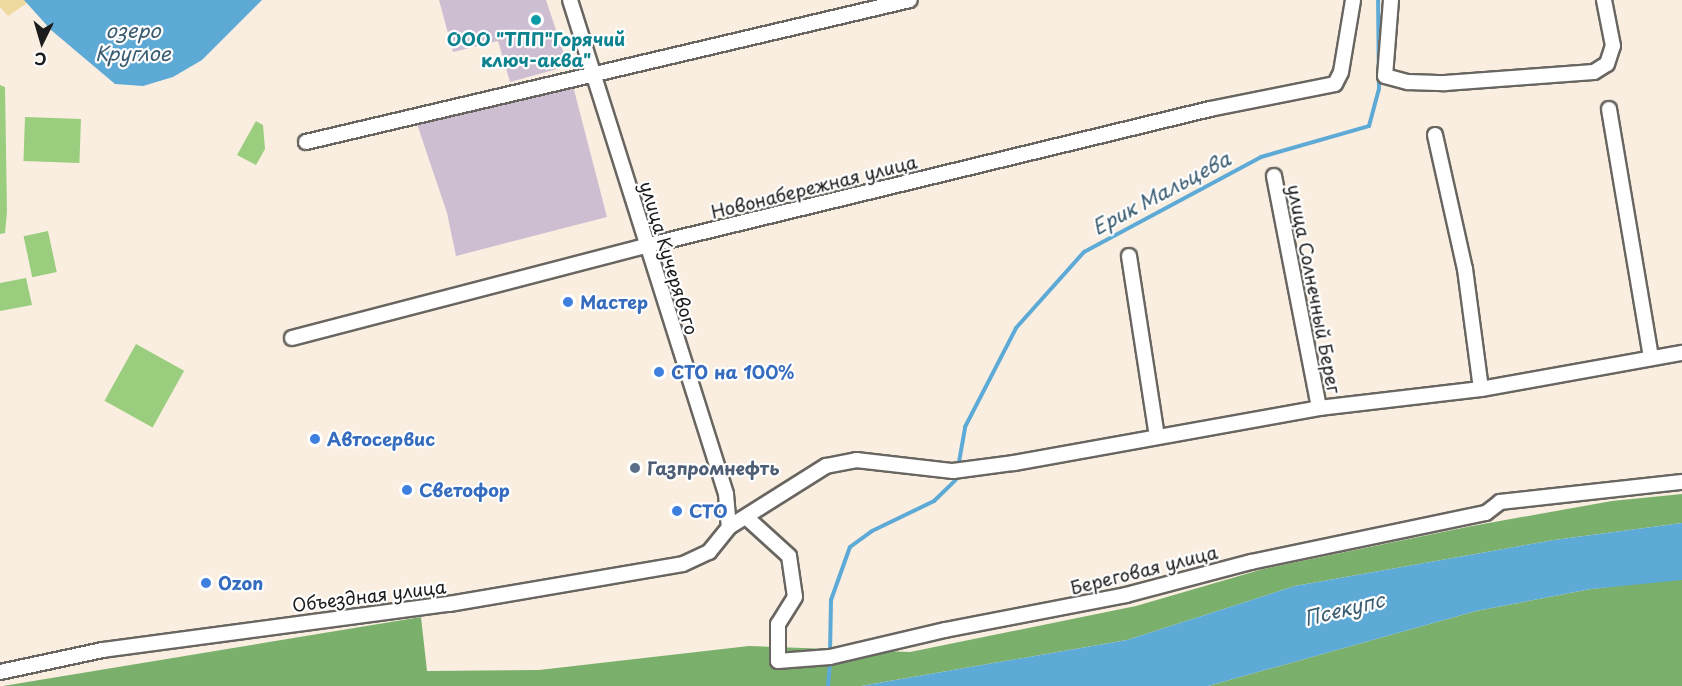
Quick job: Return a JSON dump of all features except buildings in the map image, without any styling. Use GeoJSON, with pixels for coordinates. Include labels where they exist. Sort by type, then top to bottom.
{"type":"FeatureCollection","features":[{"type":"Feature","properties":{"kind":"street","name":"улица Кучерявого"},"geometry":{"type":"LineString","coordinates":[[570,0],[596,74],[645,246],[726,494],[729,527]]}},
{"type":"Feature","properties":{"kind":"street"},"geometry":{"type":"LineString","coordinates":[[306,142],[910,0]]}},
{"type":"Feature","properties":{"kind":"street","name":"Новонабережная улица"},"geometry":{"type":"LineString","coordinates":[[292,339],[645,246],[1210,109],[1335,84],[1341,72],[1353,0]]}},
{"type":"Feature","properties":{"kind":"street"},"geometry":{"type":"LineString","coordinates":[[1391,0],[1385,76],[1408,82],[1445,83],[1594,72],[1607,64],[1613,46],[1604,0]]}},
{"type":"Feature","properties":{"kind":"street"},"geometry":{"type":"LineString","coordinates":[[1609,109],[1652,357]]}},
{"type":"Feature","properties":{"kind":"street"},"geometry":{"type":"LineString","coordinates":[[1435,135],[1465,269],[1481,389]]}},
{"type":"Feature","properties":{"kind":"street","name":"улица Солнечный Берег"},"geometry":{"type":"LineString","coordinates":[[1274,176],[1319,408]]}},
{"type":"Feature","properties":{"kind":"street"},"geometry":{"type":"LineString","coordinates":[[1129,256],[1157,436]]}},
{"type":"Feature","properties":{"kind":"street","name":"улица Солнечный Берег"},"geometry":{"type":"LineString","coordinates":[[729,527],[826,466],[856,460],[953,471],[1319,408],[1481,389],[1682,353]]}},
{"type":"Feature","properties":{"kind":"street","name":"Береговая улица"},"geometry":{"type":"LineString","coordinates":[[746,517],[789,556],[795,597],[778,624],[778,661],[830,657],[945,630],[1126,595],[1251,562],[1486,513],[1500,502],[1682,482]]}},
{"type":"Feature","properties":{"kind":"street","name":"Объездная улица"},"geometry":{"type":"LineString","coordinates":[[0,672],[103,650],[449,604],[683,564],[709,552],[729,527]]}},
{"type":"Feature","properties":{"kind":"shaded area","name":"ООО \"ТПП\"Горячий ключ-аква\""},"geometry":{"type":"Polygon","coordinates":[[[439,0],[546,0],[568,66],[510,82],[498,41],[453,52],[439,0]]]}},
{"type":"Feature","properties":{"kind":"shaded area"},"geometry":{"type":"Polygon","coordinates":[[[573,86],[607,217],[456,256],[447,213],[417,124],[573,86]]]}},
{"type":"Feature","properties":{"kind":"green space"},"geometry":{"type":"Polygon","coordinates":[[[0,85],[5,87],[7,212],[5,233],[0,234],[0,85]]]}},
{"type":"Feature","properties":{"kind":"green space"},"geometry":{"type":"Polygon","coordinates":[[[25,117],[81,119],[79,163],[23,161],[25,117]]]}},
{"type":"Feature","properties":{"kind":"green space"},"geometry":{"type":"Polygon","coordinates":[[[256,121],[263,125],[265,149],[256,165],[237,155],[256,121]]]}},
{"type":"Feature","properties":{"kind":"green space"},"geometry":{"type":"Polygon","coordinates":[[[48,231],[57,272],[32,277],[24,236],[48,231]]]}},
{"type":"Feature","properties":{"kind":"green space"},"geometry":{"type":"Polygon","coordinates":[[[26,278],[32,305],[0,311],[0,283],[26,278]]]}},
{"type":"Feature","properties":{"kind":"green space"},"geometry":{"type":"Polygon","coordinates":[[[136,344],[184,371],[153,428],[104,401],[136,344]]]}},
{"type":"Feature","properties":{"kind":"green space"},"geometry":{"type":"Polygon","coordinates":[[[1682,494],[1682,523],[1554,540],[1295,586],[1127,640],[861,686],[3,686],[421,617],[427,671],[539,670],[749,646],[910,652],[1136,606],[1263,569],[1472,526],[1612,501],[1682,494]]]}},
{"type":"Feature","properties":{"kind":"green space"},"geometry":{"type":"Polygon","coordinates":[[[1682,580],[1682,686],[1208,686],[1476,611],[1591,589],[1682,580]]]}},
{"type":"Feature","properties":{"kind":"sand"},"geometry":{"type":"Polygon","coordinates":[[[0,0],[25,0],[27,3],[8,16],[0,7],[0,0]]]}},
{"type":"Feature","properties":{"kind":"water","name":"озеро Круглое"},"geometry":{"type":"Polygon","coordinates":[[[24,0],[262,0],[202,60],[173,77],[143,86],[115,84],[51,30],[24,0]]]}},
{"type":"Feature","properties":{"kind":"water","name":"Псекупс"},"geometry":{"type":"Polygon","coordinates":[[[1682,523],[1682,580],[1591,589],[1476,611],[1208,686],[861,686],[1127,640],[1295,586],[1554,540],[1682,523]]]}},
{"type":"Feature","properties":{"kind":"waterway","name":"Ерик Мальцева"},"geometry":{"type":"LineString","coordinates":[[959,462],[965,427],[1016,328],[1084,252],[1261,157],[1369,126],[1379,89],[1378,0]]}},
{"type":"Feature","properties":{"kind":"waterway","name":"Ерик Мальцева"},"geometry":{"type":"LineString","coordinates":[[830,653],[831,600],[850,547],[872,531],[934,501],[956,480]]}},
{"type":"Feature","properties":{"kind":"waterway","name":"Ерик Мальцева"},"geometry":{"type":"LineString","coordinates":[[828,686],[830,661]]}},
{"type":"Feature","properties":{"kind":"place","name":"ООО \"ТПП\"Горячий ключ-аква\""},"geometry":{"type":"Point","coordinates":[536,20]}},
{"type":"Feature","properties":{"kind":"place","name":"Мастер"},"geometry":{"type":"Point","coordinates":[568,302]}},
{"type":"Feature","properties":{"kind":"place","name":"СТО на 100%"},"geometry":{"type":"Point","coordinates":[659,372]}},
{"type":"Feature","properties":{"kind":"place","name":"Автосервис"},"geometry":{"type":"Point","coordinates":[315,439]}},
{"type":"Feature","properties":{"kind":"place","name":"Газпромнефть"},"geometry":{"type":"Point","coordinates":[635,468]}},
{"type":"Feature","properties":{"kind":"place","name":"Светофор"},"geometry":{"type":"Point","coordinates":[407,490]}},
{"type":"Feature","properties":{"kind":"place","name":"СТО"},"geometry":{"type":"Point","coordinates":[677,511]}},
{"type":"Feature","properties":{"kind":"place","name":"Ozon"},"geometry":{"type":"Point","coordinates":[206,583]}}]}
